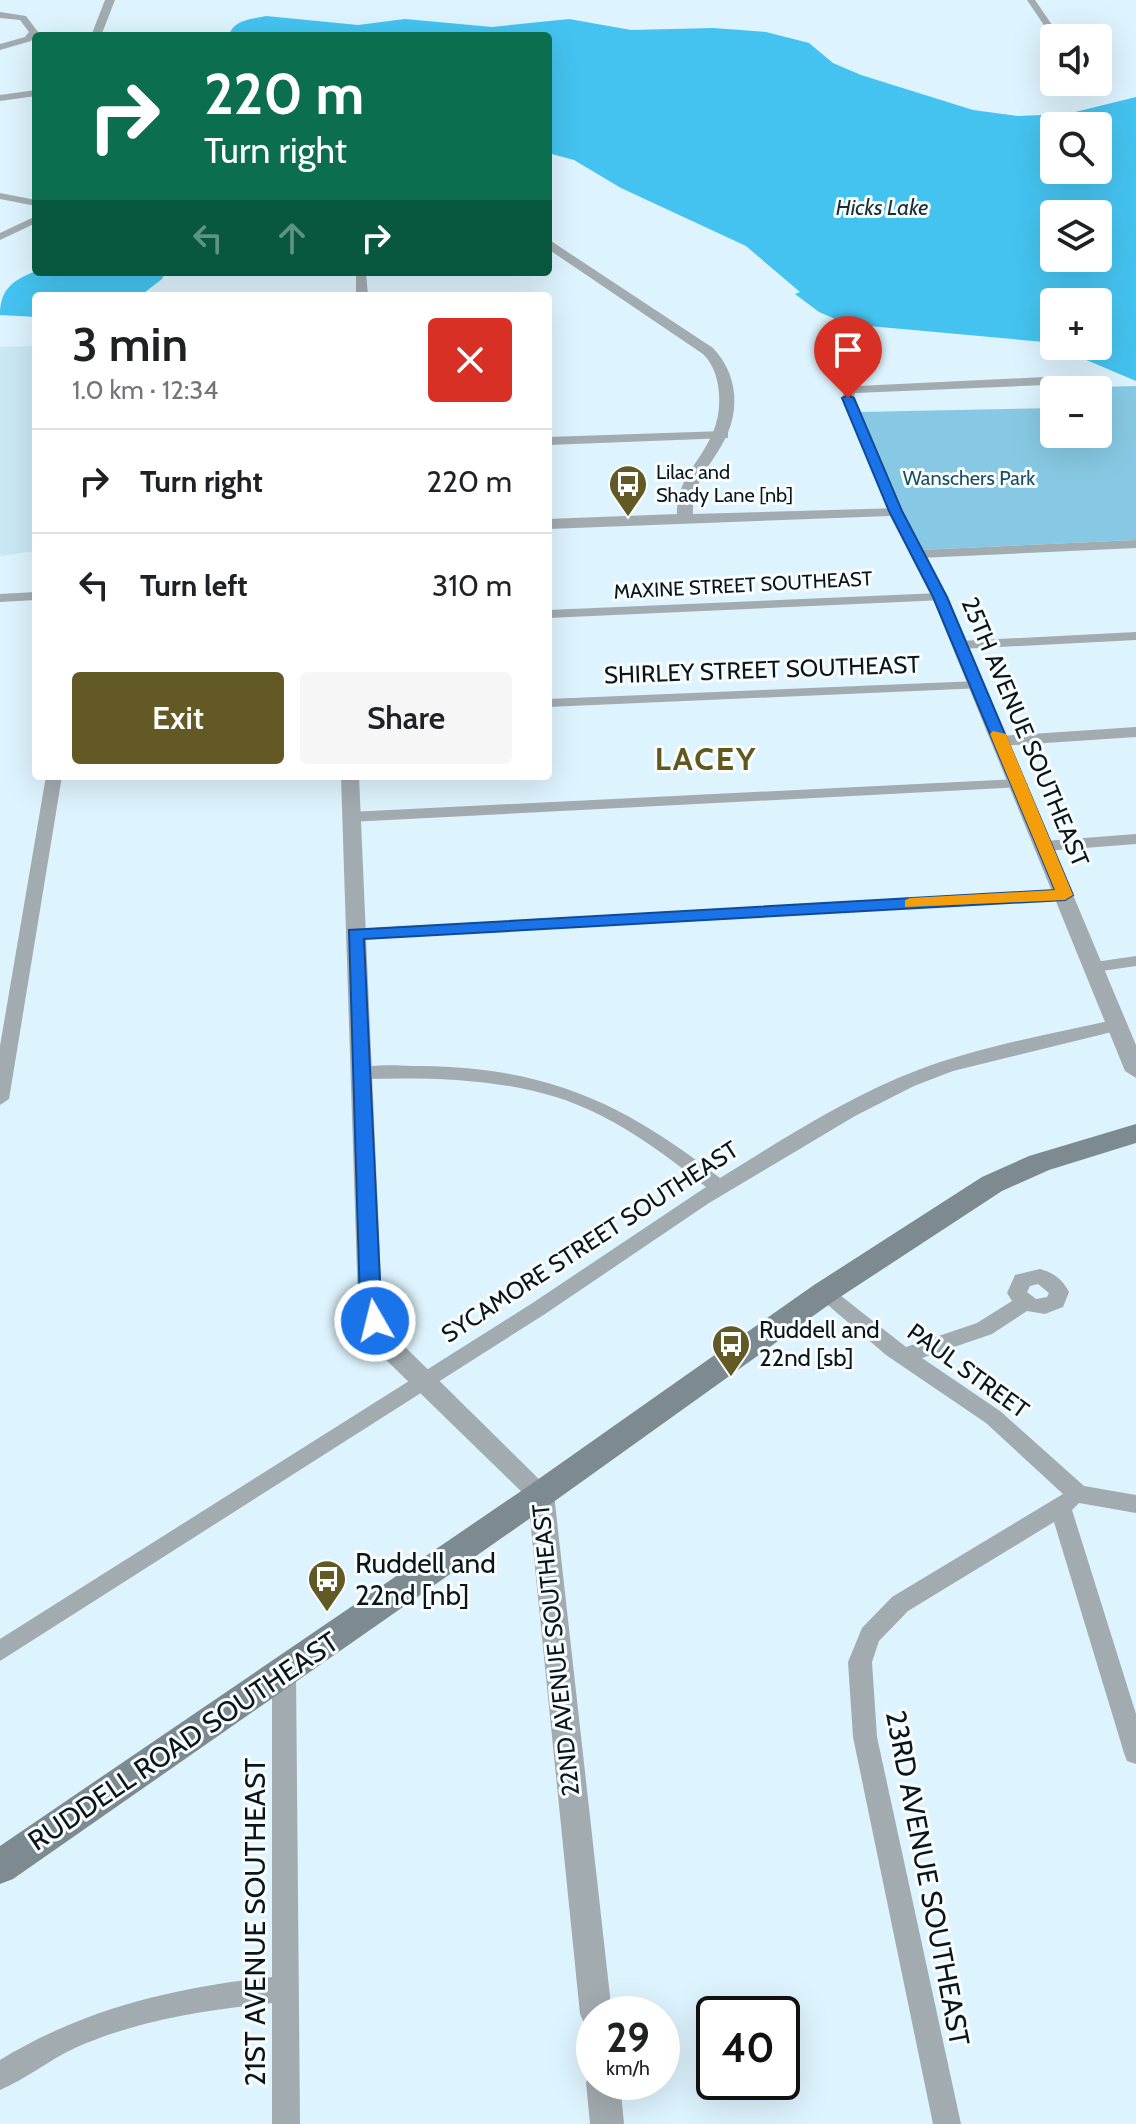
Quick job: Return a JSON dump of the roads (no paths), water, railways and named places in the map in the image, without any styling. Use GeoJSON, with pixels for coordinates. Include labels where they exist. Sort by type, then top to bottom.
{"type":"FeatureCollection","features":[{"type":"Feature","properties":{"kind":"main road","name":"RUDDELL ROAD SOUTHEAST"},"geometry":{"type":"LineString","coordinates":[[0,1867],[541,1494],[824,1293],[992,1184],[1039,1163],[1136,1133]]}},
{"type":"Feature","properties":{"kind":"street"},"geometry":{"type":"LineString","coordinates":[[98,32],[110,0]]}},
{"type":"Feature","properties":{"kind":"street"},"geometry":{"type":"LineString","coordinates":[[1031,0],[1047,24]]}},
{"type":"Feature","properties":{"kind":"street"},"geometry":{"type":"LineString","coordinates":[[0,15],[23,18],[34,32]]}},
{"type":"Feature","properties":{"kind":"street"},"geometry":{"type":"LineString","coordinates":[[0,45],[28,39],[32,34]]}},
{"type":"Feature","properties":{"kind":"street"},"geometry":{"type":"LineString","coordinates":[[0,98],[32,95]]}},
{"type":"Feature","properties":{"kind":"street"},"geometry":{"type":"LineString","coordinates":[[0,196],[32,202]]}},
{"type":"Feature","properties":{"kind":"street"},"geometry":{"type":"LineString","coordinates":[[0,237],[32,221]]}},
{"type":"Feature","properties":{"kind":"street"},"geometry":{"type":"LineString","coordinates":[[552,246],[716,359],[728,397],[724,435],[715,452],[689,483],[682,503],[685,519]]}},
{"type":"Feature","properties":{"kind":"street","name":"25TH AVENUE SOUTHEAST"},"geometry":{"type":"LineString","coordinates":[[855,375],[853,390],[848,398],[860,432],[895,511],[940,597],[1020,784],[1136,1071]]}},
{"type":"Feature","properties":{"kind":"street"},"geometry":{"type":"LineString","coordinates":[[853,390],[1040,381]]}},
{"type":"Feature","properties":{"kind":"street"},"geometry":{"type":"LineString","coordinates":[[552,441],[724,435]]}},
{"type":"Feature","properties":{"kind":"street"},"geometry":{"type":"LineString","coordinates":[[552,524],[895,511]]}},
{"type":"Feature","properties":{"kind":"street"},"geometry":{"type":"LineString","coordinates":[[919,554],[1136,544]]}},
{"type":"Feature","properties":{"kind":"street"},"geometry":{"type":"LineString","coordinates":[[0,598],[32,596]]}},
{"type":"Feature","properties":{"kind":"street","name":"MAXINE STREET SOUTHEAST"},"geometry":{"type":"LineString","coordinates":[[552,614],[940,597]]}},
{"type":"Feature","properties":{"kind":"street"},"geometry":{"type":"LineString","coordinates":[[960,645],[1136,636]]}},
{"type":"Feature","properties":{"kind":"street","name":"SHIRLEY STREET SOUTHEAST"},"geometry":{"type":"LineString","coordinates":[[552,703],[978,685]]}},
{"type":"Feature","properties":{"kind":"street"},"geometry":{"type":"LineString","coordinates":[[1001,741],[1136,732]]}},
{"type":"Feature","properties":{"kind":"street"},"geometry":{"type":"LineString","coordinates":[[0,1099],[6,1034],[53,780]]}},
{"type":"Feature","properties":{"kind":"street","name":"22ND AVENUE SOUTHEAST"},"geometry":{"type":"LineString","coordinates":[[350,780],[370,1303],[375,1321],[390,1348],[541,1494],[594,1996]]}},
{"type":"Feature","properties":{"kind":"street"},"geometry":{"type":"LineString","coordinates":[[350,817],[1020,784]]}},
{"type":"Feature","properties":{"kind":"street"},"geometry":{"type":"LineString","coordinates":[[1045,846],[1136,839]]}},
{"type":"Feature","properties":{"kind":"street"},"geometry":{"type":"LineString","coordinates":[[355,934],[1065,895]]}},
{"type":"Feature","properties":{"kind":"street"},"geometry":{"type":"LineString","coordinates":[[1095,967],[1136,961]]}},
{"type":"Feature","properties":{"kind":"street","name":"SYCAMORE STREET SOUTHEAST"},"geometry":{"type":"LineString","coordinates":[[2,1645],[424,1381],[719,1187],[872,1098],[923,1075],[1023,1045],[1118,1025]]}},
{"type":"Feature","properties":{"kind":"street"},"geometry":{"type":"LineString","coordinates":[[361,1073],[432,1070],[469,1075],[584,1101],[633,1125],[719,1187]]}},
{"type":"Feature","properties":{"kind":"street","name":"PAUL STREET"},"geometry":{"type":"LineString","coordinates":[[824,1293],[905,1356],[993,1417],[1069,1500]]}},
{"type":"Feature","properties":{"kind":"street"},"geometry":{"type":"LineString","coordinates":[[905,1356],[988,1326],[1016,1311],[1025,1302]]}},
{"type":"Feature","properties":{"kind":"street"},"geometry":{"type":"LineString","coordinates":[[1136,1504],[1069,1500],[1136,1753]]}},
{"type":"Feature","properties":{"kind":"street","name":"23RD AVENUE SOUTHEAST"},"geometry":{"type":"LineString","coordinates":[[947,2124],[868,1752],[860,1662],[870,1635],[900,1604],[1069,1500]]}},
{"type":"Feature","properties":{"kind":"street","name":"21ST AVENUE SOUTHEAST"},"geometry":{"type":"LineString","coordinates":[[284,1672],[286,2124]]}},
{"type":"Feature","properties":{"kind":"street"},"geometry":{"type":"LineString","coordinates":[[0,2076],[37,2051],[118,2017],[220,1994],[286,1989]]}},
{"type":"Feature","properties":{"kind":"street"},"geometry":{"type":"LineString","coordinates":[[605,2100],[607,2124]]}},
{"type":"Feature","properties":{"kind":"water","name":"Hicks Lake"},"geometry":{"type":"Polygon","coordinates":[[[266,16],[358,25],[405,19],[492,27],[569,19],[631,30],[713,28],[766,32],[809,43],[833,63],[861,75],[973,110],[1018,116],[1040,115],[1040,184],[1112,184],[1112,112],[1075,112],[1136,97],[1136,381],[1086,360],[1112,360],[1112,288],[1040,288],[1040,342],[847,324],[819,312],[795,294],[800,292],[746,246],[621,188],[574,160],[552,154],[552,32],[230,32],[241,22],[266,16]]]}},
{"type":"Feature","properties":{"kind":"water"},"geometry":{"type":"Polygon","coordinates":[[[32,273],[32,276],[163,276],[145,292],[32,292],[32,317],[0,315],[5,292],[32,273]]]}},
{"type":"Feature","properties":{"kind":"place","name":"Lilac and Shady Lane [nb]"},"geometry":{"type":"Point","coordinates":[628,518]}},
{"type":"Feature","properties":{"kind":"place","name":"Ruddell and 22nd [sb]"},"geometry":{"type":"Point","coordinates":[731,1378]}},
{"type":"Feature","properties":{"kind":"place","name":"Ruddell and 22nd [nb]"},"geometry":{"type":"Point","coordinates":[327,1613]}},
{"type":"Feature","properties":{"kind":"district","name":"LACEY"},"geometry":{"type":"Point","coordinates":[706,759]}},
{"type":"Feature","properties":{"kind":"park label","name":"Wanschers Park"},"geometry":{"type":"Point","coordinates":[969,478]}}]}
